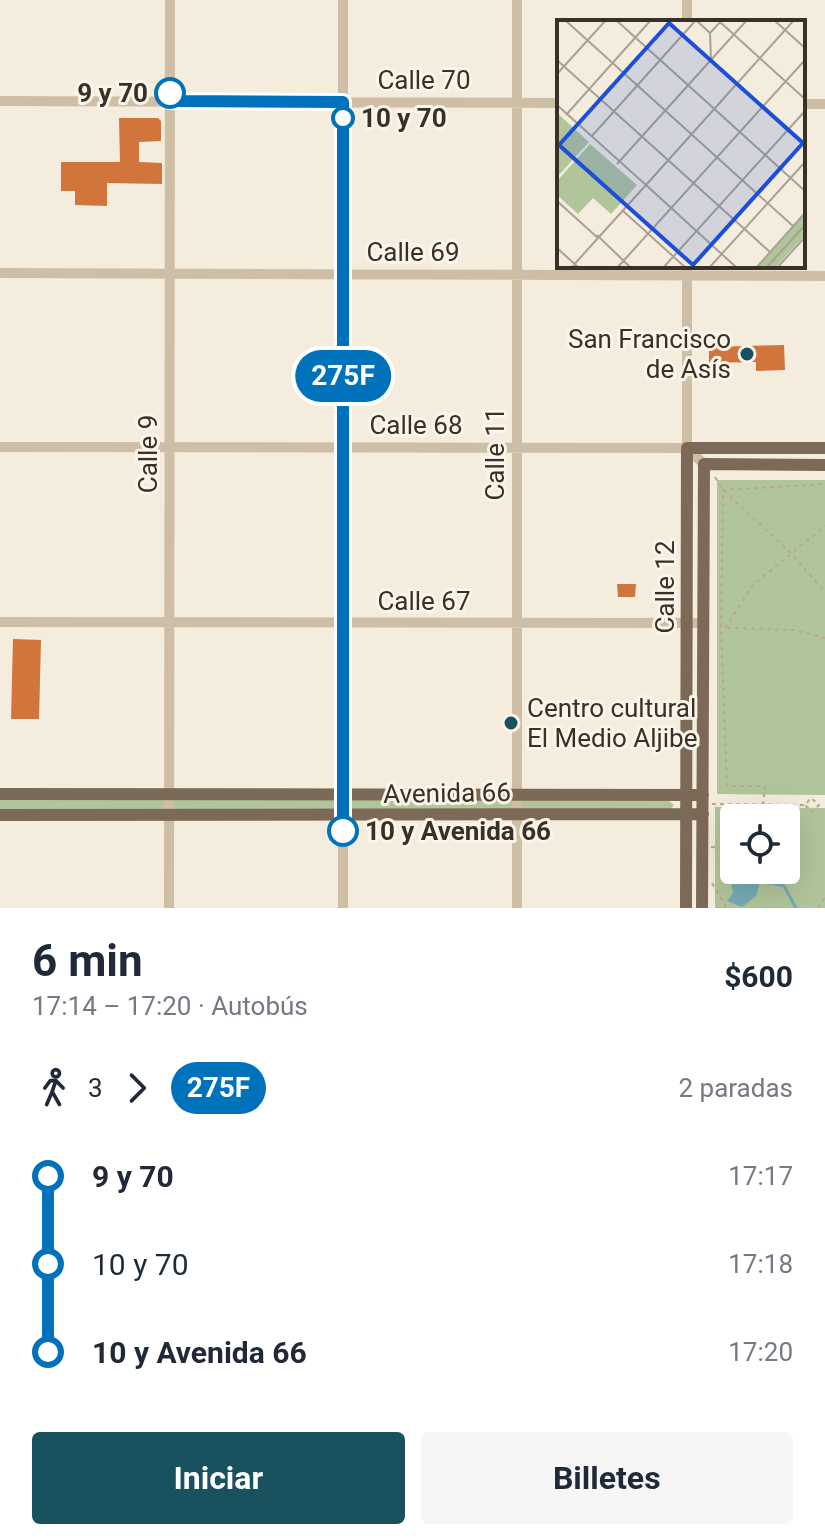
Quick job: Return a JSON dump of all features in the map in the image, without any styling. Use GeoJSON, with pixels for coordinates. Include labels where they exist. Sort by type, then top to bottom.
{"type":"FeatureCollection","features":[{"type":"Feature","properties":{"kind":"main road","name":"Calle 68"},"geometry":{"type":"LineString","coordinates":[[687,448],[825,448]]}},
{"type":"Feature","properties":{"kind":"main road","name":"Calle 12"},"geometry":{"type":"LineString","coordinates":[[686,908],[687,448]]}},
{"type":"Feature","properties":{"kind":"main road","name":"Calle 12"},"geometry":{"type":"LineString","coordinates":[[702,908],[705,804],[717,626],[704,464]]}},
{"type":"Feature","properties":{"kind":"main road"},"geometry":{"type":"LineString","coordinates":[[704,464],[825,465]]}},
{"type":"Feature","properties":{"kind":"main road","name":"Avenida 66"},"geometry":{"type":"LineString","coordinates":[[0,794],[686,795],[705,804]]}},
{"type":"Feature","properties":{"kind":"main road","name":"Avenida 66"},"geometry":{"type":"LineString","coordinates":[[0,815],[686,814],[705,804]]}},
{"type":"Feature","properties":{"kind":"street","name":"Calle 9"},"geometry":{"type":"LineString","coordinates":[[169,908],[170,0]]}},
{"type":"Feature","properties":{"kind":"street"},"geometry":{"type":"LineString","coordinates":[[343,0],[343,908]]}},
{"type":"Feature","properties":{"kind":"street","name":"Calle 11"},"geometry":{"type":"LineString","coordinates":[[517,0],[517,908]]}},
{"type":"Feature","properties":{"kind":"street","name":"Calle 70"},"geometry":{"type":"LineString","coordinates":[[0,101],[557,103]]}},
{"type":"Feature","properties":{"kind":"street","name":"Calle 69"},"geometry":{"type":"LineString","coordinates":[[0,273],[517,275],[687,271],[825,276]]}},
{"type":"Feature","properties":{"kind":"street","name":"Calle 12"},"geometry":{"type":"LineString","coordinates":[[687,271],[687,448]]}},
{"type":"Feature","properties":{"kind":"street","name":"Calle 68"},"geometry":{"type":"LineString","coordinates":[[0,447],[687,448]]}},
{"type":"Feature","properties":{"kind":"street"},"geometry":{"type":"LineString","coordinates":[[687,448],[704,464]]}},
{"type":"Feature","properties":{"kind":"street","name":"Calle 67"},"geometry":{"type":"LineString","coordinates":[[0,622],[687,623],[717,626]]}},
{"type":"Feature","properties":{"kind":"path"},"geometry":{"type":"LineString","coordinates":[[714,476],[723,490],[790,552],[825,592]]}},
{"type":"Feature","properties":{"kind":"path"},"geometry":{"type":"LineString","coordinates":[[723,490],[825,484]]}},
{"type":"Feature","properties":{"kind":"path"},"geometry":{"type":"LineString","coordinates":[[723,490],[717,626],[727,786],[765,786],[763,804]]}},
{"type":"Feature","properties":{"kind":"path"},"geometry":{"type":"LineString","coordinates":[[717,626],[753,585],[825,526]]}},
{"type":"Feature","properties":{"kind":"path"},"geometry":{"type":"LineString","coordinates":[[717,626],[794,630],[825,638]]}},
{"type":"Feature","properties":{"kind":"path"},"geometry":{"type":"LineString","coordinates":[[805,805],[811,798],[819,805],[825,805]]}},
{"type":"Feature","properties":{"kind":"path"},"geometry":{"type":"LineString","coordinates":[[705,804],[720,804]]}},
{"type":"Feature","properties":{"kind":"path"},"geometry":{"type":"LineString","coordinates":[[800,805],[805,805],[812,812],[819,805]]}},
{"type":"Feature","properties":{"kind":"path"},"geometry":{"type":"LineString","coordinates":[[703,846],[720,848]]}},
{"type":"Feature","properties":{"kind":"path"},"geometry":{"type":"LineString","coordinates":[[703,868],[727,908]]}},
{"type":"Feature","properties":{"kind":"path"},"geometry":{"type":"LineString","coordinates":[[818,908],[825,897]]}},
{"type":"Feature","properties":{"kind":"green space"},"geometry":{"type":"Polygon","coordinates":[[[717,480],[825,480],[825,795],[717,794],[717,480]]]}},
{"type":"Feature","properties":{"kind":"green space"},"geometry":{"type":"Polygon","coordinates":[[[0,798],[669,801],[674,805],[670,810],[0,810],[0,798]]]}},
{"type":"Feature","properties":{"kind":"green space"},"geometry":{"type":"Polygon","coordinates":[[[715,807],[720,807],[720,884],[800,884],[800,808],[825,808],[825,908],[715,908],[715,807]]]}},
{"type":"Feature","properties":{"kind":"water"},"geometry":{"type":"Polygon","coordinates":[[[731,884],[760,884],[756,896],[742,907],[727,901],[733,893],[731,884]]]}},
{"type":"Feature","properties":{"kind":"building"},"geometry":{"type":"Polygon","coordinates":[[[119,118],[158,118],[161,121],[161,141],[139,142],[139,162],[162,163],[162,184],[107,183],[107,206],[75,205],[75,191],[61,191],[61,162],[120,162],[119,118]]]}},
{"type":"Feature","properties":{"kind":"building","name":"San Francisco de Asís"},"geometry":{"type":"Polygon","coordinates":[[[784,345],[785,370],[756,371],[756,362],[709,363],[709,347],[784,345]]]}},
{"type":"Feature","properties":{"kind":"building"},"geometry":{"type":"Polygon","coordinates":[[[617,584],[636,584],[635,597],[618,597],[617,584]]]}},
{"type":"Feature","properties":{"kind":"building"},"geometry":{"type":"Polygon","coordinates":[[[13,639],[41,640],[39,719],[11,719],[13,639]]]}},
{"type":"Feature","properties":{"kind":"waterway"},"geometry":{"type":"LineString","coordinates":[[775,884],[784,886],[796,908]]}},
{"type":"Feature","properties":{"kind":"bus line","name":"275F"},"geometry":{"type":"LineString","coordinates":[[170,93],[170,101],[343,102],[343,831]]}},
{"type":"Feature","properties":{"kind":"place","name":"9 y 70"},"geometry":{"type":"Point","coordinates":[170,93]}},
{"type":"Feature","properties":{"kind":"place","name":"10 y 70"},"geometry":{"type":"Point","coordinates":[343,118]}},
{"type":"Feature","properties":{"kind":"place","name":"San Francisco de Asís"},"geometry":{"type":"Point","coordinates":[747,354]}},
{"type":"Feature","properties":{"kind":"place","name":"Centro cultural El Medio Aljibe"},"geometry":{"type":"Point","coordinates":[511,723]}},
{"type":"Feature","properties":{"kind":"place","name":"10 y Avenida 66"},"geometry":{"type":"Point","coordinates":[343,831]}}]}
